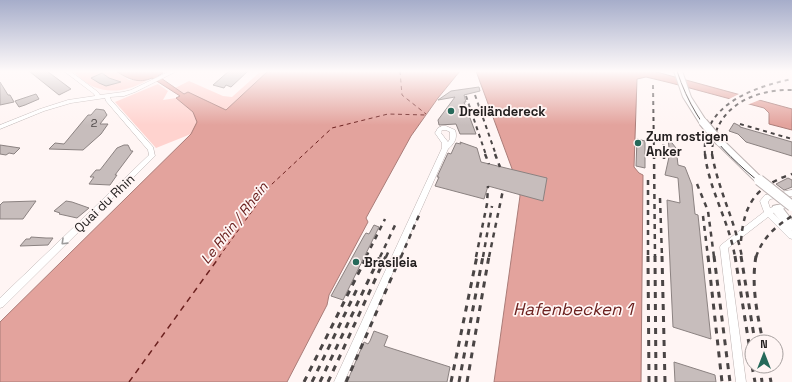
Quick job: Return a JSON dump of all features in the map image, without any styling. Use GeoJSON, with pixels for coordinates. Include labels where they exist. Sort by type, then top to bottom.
{"type":"FeatureCollection","features":[{"type":"Feature","properties":{"kind":"main road"},"geometry":{"type":"LineString","coordinates":[[683,89],[694,110],[720,142],[759,180],[792,206]]}},
{"type":"Feature","properties":{"kind":"main road"},"geometry":{"type":"LineString","coordinates":[[773,210],[792,227]]}},
{"type":"Feature","properties":{"kind":"street"},"geometry":{"type":"LineString","coordinates":[[80,99],[86,89]]}},
{"type":"Feature","properties":{"kind":"street"},"geometry":{"type":"LineString","coordinates":[[88,89],[96,93],[98,97]]}},
{"type":"Feature","properties":{"kind":"street"},"geometry":{"type":"LineString","coordinates":[[0,127],[42,110],[80,99],[124,94],[136,89]]}},
{"type":"Feature","properties":{"kind":"street","name":"Quai du Rhin"},"geometry":{"type":"LineString","coordinates":[[0,304],[152,156],[151,149],[108,100],[107,96]]}},
{"type":"Feature","properties":{"kind":"street"},"geometry":{"type":"LineString","coordinates":[[339,382],[446,148]]}},
{"type":"Feature","properties":{"kind":"street"},"geometry":{"type":"LineString","coordinates":[[792,192],[768,197],[764,201],[765,207],[773,210],[792,236]]}},
{"type":"Feature","properties":{"kind":"street"},"geometry":{"type":"LineString","coordinates":[[741,382],[723,249],[725,245],[773,210],[792,202]]}},
{"type":"Feature","properties":{"kind":"shaded area"},"geometry":{"type":"Polygon","coordinates":[[[99,89],[128,89],[118,90],[99,89]]]}},
{"type":"Feature","properties":{"kind":"shaded area"},"geometry":{"type":"Polygon","coordinates":[[[146,89],[165,89],[168,91],[163,100],[176,98],[193,112],[197,122],[191,134],[156,148],[115,102],[146,89]]]}},
{"type":"Feature","properties":{"kind":"shaded area"},"geometry":{"type":"Polygon","coordinates":[[[176,89],[207,89],[223,96],[232,97],[241,89],[249,89],[226,110],[184,94],[176,89]]]}},
{"type":"Feature","properties":{"kind":"water","name":"Le Rhin / Rhein"},"geometry":{"type":"Polygon","coordinates":[[[169,89],[177,89],[184,94],[188,92],[226,110],[249,89],[445,89],[411,136],[366,218],[368,222],[329,295],[327,305],[287,382],[0,382],[0,322],[191,134],[197,122],[193,112],[176,98],[180,96],[169,89]]]}},
{"type":"Feature","properties":{"kind":"water","name":"Hafenbecken 1"},"geometry":{"type":"Polygon","coordinates":[[[483,89],[637,89],[634,167],[643,175],[641,382],[494,382],[520,196],[518,185],[483,89]]]}},
{"type":"Feature","properties":{"kind":"water","name":"Hafenbecken 1"},"geometry":{"type":"Polygon","coordinates":[[[693,89],[718,89],[792,109],[792,130],[769,124],[769,113],[764,108],[693,89]]]}},
{"type":"Feature","properties":{"kind":"pier"},"geometry":{"type":"Polygon","coordinates":[[[741,93],[762,99],[747,105],[727,100],[741,93]]]}},
{"type":"Feature","properties":{"kind":"building"},"geometry":{"type":"Polygon","coordinates":[[[0,89],[4,89],[14,102],[0,105],[0,89]]]}},
{"type":"Feature","properties":{"kind":"building"},"geometry":{"type":"Polygon","coordinates":[[[51,89],[71,89],[59,95],[51,89]]]}},
{"type":"Feature","properties":{"kind":"building"},"geometry":{"type":"Polygon","coordinates":[[[479,89],[480,91],[464,95],[466,102],[464,102],[476,134],[460,134],[456,124],[439,125],[438,120],[455,97],[438,100],[451,91],[479,89]]]}},
{"type":"Feature","properties":{"kind":"building"},"geometry":{"type":"Polygon","coordinates":[[[36,94],[39,99],[19,107],[15,101],[36,94]]]}},
{"type":"Feature","properties":{"kind":"building"},"geometry":{"type":"Polygon","coordinates":[[[96,109],[104,110],[107,115],[100,124],[108,124],[101,134],[83,150],[49,149],[55,143],[64,144],[88,115],[91,115],[96,109]]]}},
{"type":"Feature","properties":{"kind":"building"},"geometry":{"type":"Polygon","coordinates":[[[734,123],[740,127],[792,142],[792,156],[746,142],[738,134],[729,131],[734,123]]]}},
{"type":"Feature","properties":{"kind":"building"},"geometry":{"type":"Polygon","coordinates":[[[668,138],[676,148],[678,165],[685,167],[692,185],[695,214],[698,215],[711,339],[673,327],[667,200],[680,203],[678,178],[665,175],[670,157],[668,138]]]}},
{"type":"Feature","properties":{"kind":"building"},"geometry":{"type":"Polygon","coordinates":[[[637,139],[645,141],[645,168],[636,166],[637,139]]]}},
{"type":"Feature","properties":{"kind":"building"},"geometry":{"type":"Polygon","coordinates":[[[460,142],[477,148],[481,162],[547,178],[543,201],[488,186],[484,199],[435,186],[439,177],[437,177],[448,153],[451,154],[456,143],[461,144],[460,142]]]}},
{"type":"Feature","properties":{"kind":"building"},"geometry":{"type":"Polygon","coordinates":[[[0,145],[20,148],[14,154],[9,153],[6,155],[0,154],[0,145]]]}},
{"type":"Feature","properties":{"kind":"building"},"geometry":{"type":"Polygon","coordinates":[[[128,145],[131,151],[133,151],[115,175],[117,175],[110,185],[89,184],[94,177],[90,177],[96,170],[100,170],[117,148],[128,145]]]}},
{"type":"Feature","properties":{"kind":"building"},"geometry":{"type":"Polygon","coordinates":[[[788,178],[792,180],[792,187],[784,190],[776,184],[788,178]]]}},
{"type":"Feature","properties":{"kind":"building"},"geometry":{"type":"Polygon","coordinates":[[[36,201],[23,219],[0,219],[0,205],[3,202],[36,201]]]}},
{"type":"Feature","properties":{"kind":"building"},"geometry":{"type":"Polygon","coordinates":[[[66,201],[89,208],[77,218],[59,214],[60,213],[54,211],[66,201]]]}},
{"type":"Feature","properties":{"kind":"building","name":"Brasileia"},"geometry":{"type":"Polygon","coordinates":[[[374,225],[379,227],[343,300],[331,296],[364,236],[366,233],[369,234],[374,225]]]}},
{"type":"Feature","properties":{"kind":"building"},"geometry":{"type":"Polygon","coordinates":[[[31,237],[53,238],[48,245],[20,246],[26,239],[30,239],[31,237]]]}},
{"type":"Feature","properties":{"kind":"building"},"geometry":{"type":"Polygon","coordinates":[[[374,331],[388,336],[384,346],[450,367],[447,382],[347,382],[364,342],[368,344],[374,331]]]}},
{"type":"Feature","properties":{"kind":"building"},"geometry":{"type":"Polygon","coordinates":[[[674,362],[715,375],[716,382],[675,382],[674,362]]]}},
{"type":"Feature","properties":{"kind":"ferry route"},"geometry":{"type":"LineString","coordinates":[[401,89],[402,95],[426,114]]}},
{"type":"Feature","properties":{"kind":"ferry route"},"geometry":{"type":"LineString","coordinates":[[219,257],[271,185],[332,128],[388,114],[426,115]]}},
{"type":"Feature","properties":{"kind":"ferry route"},"geometry":{"type":"LineString","coordinates":[[129,382],[220,256]]}},
{"type":"Feature","properties":{"kind":"tram line"},"geometry":{"type":"LineString","coordinates":[[684,89],[697,114],[723,149],[755,179],[792,208]]}},
{"type":"Feature","properties":{"kind":"railway"},"geometry":{"type":"LineString","coordinates":[[653,89],[654,155]]}},
{"type":"Feature","properties":{"kind":"railway"},"geometry":{"type":"LineString","coordinates":[[705,154],[706,138],[711,123],[720,111],[732,101],[757,89]]}},
{"type":"Feature","properties":{"kind":"railway"},"geometry":{"type":"LineString","coordinates":[[712,154],[714,139],[719,125],[727,114],[737,105],[762,93],[792,90]]}},
{"type":"Feature","properties":{"kind":"railway"},"geometry":{"type":"LineString","coordinates":[[475,95],[496,155]]}},
{"type":"Feature","properties":{"kind":"railway"},"geometry":{"type":"LineString","coordinates":[[466,96],[486,155]]}},
{"type":"Feature","properties":{"kind":"railway"},"geometry":{"type":"LineString","coordinates":[[740,124],[792,139]]}},
{"type":"Feature","properties":{"kind":"railway"},"geometry":{"type":"LineString","coordinates":[[663,136],[664,155]]}},
{"type":"Feature","properties":{"kind":"railway"},"geometry":{"type":"LineString","coordinates":[[485,154],[489,164]]}},
{"type":"Feature","properties":{"kind":"railway"},"geometry":{"type":"LineString","coordinates":[[495,154],[500,167]]}},
{"type":"Feature","properties":{"kind":"railway"},"geometry":{"type":"LineString","coordinates":[[654,154],[655,257]]}},
{"type":"Feature","properties":{"kind":"railway"},"geometry":{"type":"LineString","coordinates":[[705,154],[707,167],[735,257]]}},
{"type":"Feature","properties":{"kind":"railway"},"geometry":{"type":"LineString","coordinates":[[712,154],[718,180],[742,257]]}},
{"type":"Feature","properties":{"kind":"railway"},"geometry":{"type":"LineString","coordinates":[[741,241],[745,216],[754,198],[769,184],[792,174]]}},
{"type":"Feature","properties":{"kind":"railway"},"geometry":{"type":"LineString","coordinates":[[648,180],[648,256]]}},
{"type":"Feature","properties":{"kind":"railway"},"geometry":{"type":"LineString","coordinates":[[697,184],[708,211],[714,257]]}},
{"type":"Feature","properties":{"kind":"railway"},"geometry":{"type":"LineString","coordinates":[[476,257],[487,204],[488,186]]}},
{"type":"Feature","properties":{"kind":"railway"},"geometry":{"type":"LineString","coordinates":[[489,257],[503,190]]}},
{"type":"Feature","properties":{"kind":"railway"},"geometry":{"type":"LineString","coordinates":[[660,198],[662,257]]}},
{"type":"Feature","properties":{"kind":"railway"},"geometry":{"type":"LineString","coordinates":[[483,257],[492,206]]}},
{"type":"Feature","properties":{"kind":"railway"},"geometry":{"type":"LineString","coordinates":[[401,257],[420,213]]}},
{"type":"Feature","properties":{"kind":"railway"},"geometry":{"type":"LineString","coordinates":[[703,216],[708,257]]}},
{"type":"Feature","properties":{"kind":"railway"},"geometry":{"type":"LineString","coordinates":[[756,257],[762,244],[770,233],[792,216]]}},
{"type":"Feature","properties":{"kind":"railway"},"geometry":{"type":"LineString","coordinates":[[366,257],[385,219]]}},
{"type":"Feature","properties":{"kind":"railway"},"geometry":{"type":"LineString","coordinates":[[380,257],[397,221]]}},
{"type":"Feature","properties":{"kind":"railway"},"geometry":{"type":"LineString","coordinates":[[386,257],[390,248]]}},
{"type":"Feature","properties":{"kind":"railway"},"geometry":{"type":"LineString","coordinates":[[304,382],[367,256]]}},
{"type":"Feature","properties":{"kind":"railway"},"geometry":{"type":"LineString","coordinates":[[320,382],[380,256]]}},
{"type":"Feature","properties":{"kind":"railway"},"geometry":{"type":"LineString","coordinates":[[328,382],[386,256]]}},
{"type":"Feature","properties":{"kind":"railway"},"geometry":{"type":"LineString","coordinates":[[346,382],[401,256]]}},
{"type":"Feature","properties":{"kind":"railway"},"geometry":{"type":"LineString","coordinates":[[451,382],[477,256]]}},
{"type":"Feature","properties":{"kind":"railway"},"geometry":{"type":"LineString","coordinates":[[459,382],[483,256]]}},
{"type":"Feature","properties":{"kind":"railway"},"geometry":{"type":"LineString","coordinates":[[467,382],[489,256]]}},
{"type":"Feature","properties":{"kind":"railway"},"geometry":{"type":"LineString","coordinates":[[648,256],[649,382]]}},
{"type":"Feature","properties":{"kind":"railway"},"geometry":{"type":"LineString","coordinates":[[655,256],[656,382]]}},
{"type":"Feature","properties":{"kind":"railway"},"geometry":{"type":"LineString","coordinates":[[662,256],[665,382]]}},
{"type":"Feature","properties":{"kind":"railway"},"geometry":{"type":"LineString","coordinates":[[708,256],[722,382]]}},
{"type":"Feature","properties":{"kind":"railway"},"geometry":{"type":"LineString","coordinates":[[714,256],[730,382]]}},
{"type":"Feature","properties":{"kind":"railway"},"geometry":{"type":"LineString","coordinates":[[735,256],[747,334]]}},
{"type":"Feature","properties":{"kind":"railway"},"geometry":{"type":"LineString","coordinates":[[741,256],[754,334]]}},
{"type":"Feature","properties":{"kind":"railway"},"geometry":{"type":"LineString","coordinates":[[756,256],[754,288],[762,334]]}},
{"type":"Feature","properties":{"kind":"railway"},"geometry":{"type":"LineString","coordinates":[[312,382],[357,289]]}},
{"type":"Feature","properties":{"kind":"railway"},"geometry":{"type":"LineString","coordinates":[[754,374],[755,382]]}},
{"type":"Feature","properties":{"kind":"railway"},"geometry":{"type":"LineString","coordinates":[[761,374],[762,382]]}},
{"type":"Feature","properties":{"kind":"railway"},"geometry":{"type":"LineString","coordinates":[[770,374],[771,382]]}},
{"type":"Feature","properties":{"kind":"place","name":"Dreiländereck"},"geometry":{"type":"Point","coordinates":[451,111]}},
{"type":"Feature","properties":{"kind":"place","name":"Zum rostigen Anker"},"geometry":{"type":"Point","coordinates":[638,143]}},
{"type":"Feature","properties":{"kind":"place","name":"Brasileia"},"geometry":{"type":"Point","coordinates":[356,262]}}]}
